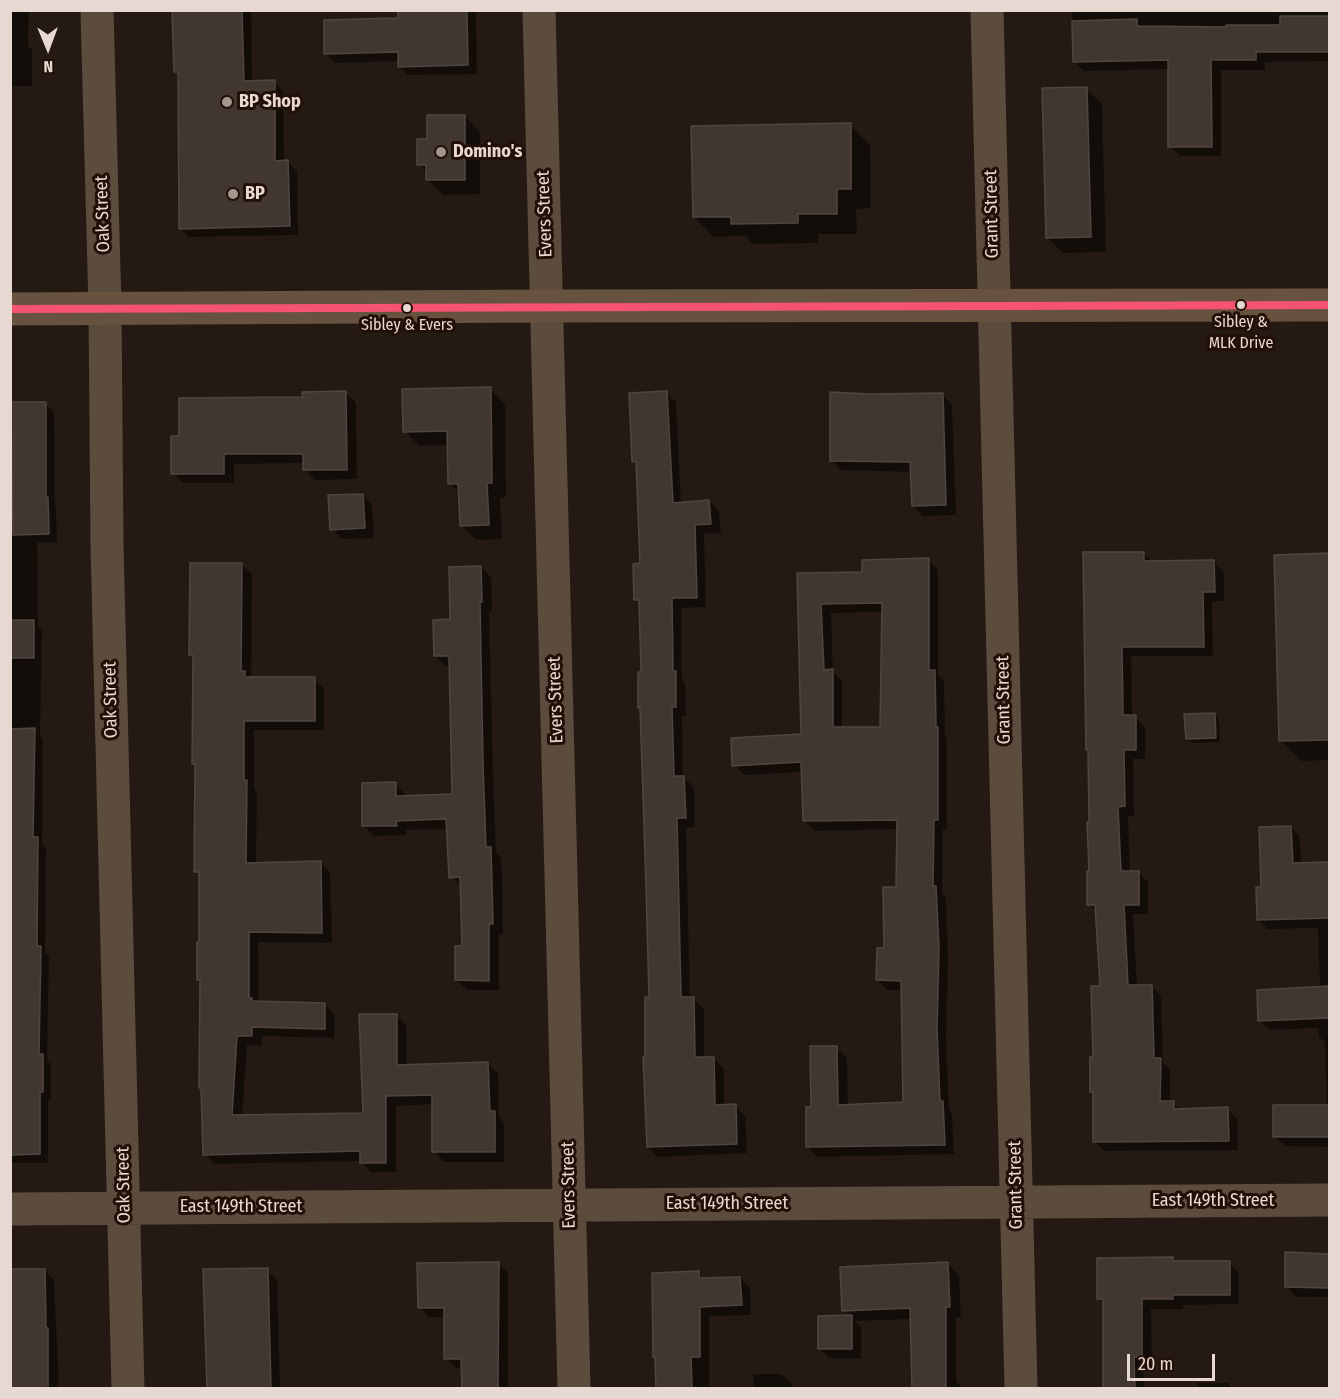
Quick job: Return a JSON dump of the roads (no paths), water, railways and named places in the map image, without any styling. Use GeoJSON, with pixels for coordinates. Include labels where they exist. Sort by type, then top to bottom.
{"type":"FeatureCollection","features":[{"type":"Feature","properties":{"kind":"main road"},"geometry":{"type":"LineString","coordinates":[[10,309],[1329,305]]}},
{"type":"Feature","properties":{"kind":"street","name":"Oak Street"},"geometry":{"type":"LineString","coordinates":[[97,10],[105,308],[107,545],[128,1389]]}},
{"type":"Feature","properties":{"kind":"street","name":"Evers Street"},"geometry":{"type":"LineString","coordinates":[[539,10],[574,1389]]}},
{"type":"Feature","properties":{"kind":"street","name":"Grant Street"},"geometry":{"type":"LineString","coordinates":[[987,10],[1021,1389]]}},
{"type":"Feature","properties":{"kind":"street","name":"East 149th Street"},"geometry":{"type":"LineString","coordinates":[[10,1209],[1329,1200]]}},
{"type":"Feature","properties":{"kind":"place","name":"BP Shop"},"geometry":{"type":"Point","coordinates":[227,102]}},
{"type":"Feature","properties":{"kind":"place","name":"Domino's"},"geometry":{"type":"Point","coordinates":[441,152]}},
{"type":"Feature","properties":{"kind":"place","name":"BP"},"geometry":{"type":"Point","coordinates":[233,194]}},
{"type":"Feature","properties":{"kind":"place","name":"Sibley & MLK Drive"},"geometry":{"type":"Point","coordinates":[1241,305]}},
{"type":"Feature","properties":{"kind":"place","name":"Sibley & Evers"},"geometry":{"type":"Point","coordinates":[407,308]}}]}
